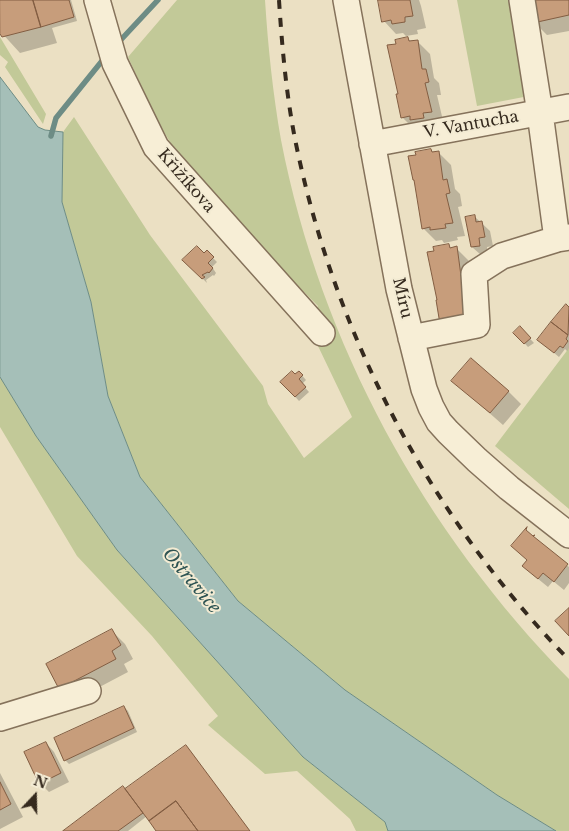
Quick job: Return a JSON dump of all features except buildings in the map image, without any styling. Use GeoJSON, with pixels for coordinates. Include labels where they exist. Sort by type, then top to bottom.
{"type":"FeatureCollection","features":[{"type":"Feature","properties":{"kind":"street","name":"Křižíkova"},"geometry":{"type":"LineString","coordinates":[[97,0],[115,64],[156,148],[322,333]]}},
{"type":"Feature","properties":{"kind":"street","name":"Míru"},"geometry":{"type":"LineString","coordinates":[[346,0],[399,289],[424,389],[439,422],[490,471],[569,535]]}},
{"type":"Feature","properties":{"kind":"street"},"geometry":{"type":"LineString","coordinates":[[411,338],[477,325],[474,274],[502,256],[563,238],[522,0]]}},
{"type":"Feature","properties":{"kind":"street","name":"V. Vantucha"},"geometry":{"type":"LineString","coordinates":[[372,144],[569,107]]}},
{"type":"Feature","properties":{"kind":"street"},"geometry":{"type":"LineString","coordinates":[[0,718],[88,691]]}},
{"type":"Feature","properties":{"kind":"green space"},"geometry":{"type":"Polygon","coordinates":[[[177,0],[265,0],[278,123],[299,216],[322,290],[351,362],[386,431],[425,497],[468,561],[517,622],[569,679],[569,831],[556,831],[497,795],[345,690],[238,601],[140,477],[108,396],[91,302],[62,202],[63,132],[74,117],[150,235],[263,386],[268,404],[304,458],[352,417],[307,323],[318,306],[193,181],[157,120],[128,57],[177,0]]]}},
{"type":"Feature","properties":{"kind":"green space"},"geometry":{"type":"Polygon","coordinates":[[[457,0],[516,0],[534,95],[477,106],[457,0]]]}},
{"type":"Feature","properties":{"kind":"green space"},"geometry":{"type":"Polygon","coordinates":[[[0,37],[46,114],[43,124],[5,67],[8,62],[0,55],[0,37]]]}},
{"type":"Feature","properties":{"kind":"green space"},"geometry":{"type":"Polygon","coordinates":[[[569,348],[569,509],[495,446],[569,348]]]}},
{"type":"Feature","properties":{"kind":"green space"},"geometry":{"type":"Polygon","coordinates":[[[0,377],[36,436],[117,550],[303,757],[385,822],[388,831],[356,831],[350,819],[297,771],[265,774],[208,725],[218,716],[152,636],[77,556],[0,427],[0,377]]]}},
{"type":"Feature","properties":{"kind":"water","name":"Ostravice"},"geometry":{"type":"Polygon","coordinates":[[[0,77],[38,127],[45,130],[63,132],[62,202],[91,302],[108,396],[140,477],[238,601],[345,690],[497,795],[556,831],[388,831],[385,822],[303,757],[117,550],[36,436],[0,377],[0,77]]]}},
{"type":"Feature","properties":{"kind":"waterway"},"geometry":{"type":"LineString","coordinates":[[117,44],[158,0]]}},
{"type":"Feature","properties":{"kind":"waterway"},"geometry":{"type":"LineString","coordinates":[[51,136],[56,118],[106,56]]}},
{"type":"Feature","properties":{"kind":"railway"},"geometry":{"type":"LineString","coordinates":[[279,0],[289,104],[312,212],[335,283],[362,352],[394,419],[432,484],[473,546],[519,605],[569,660]]}}]}
